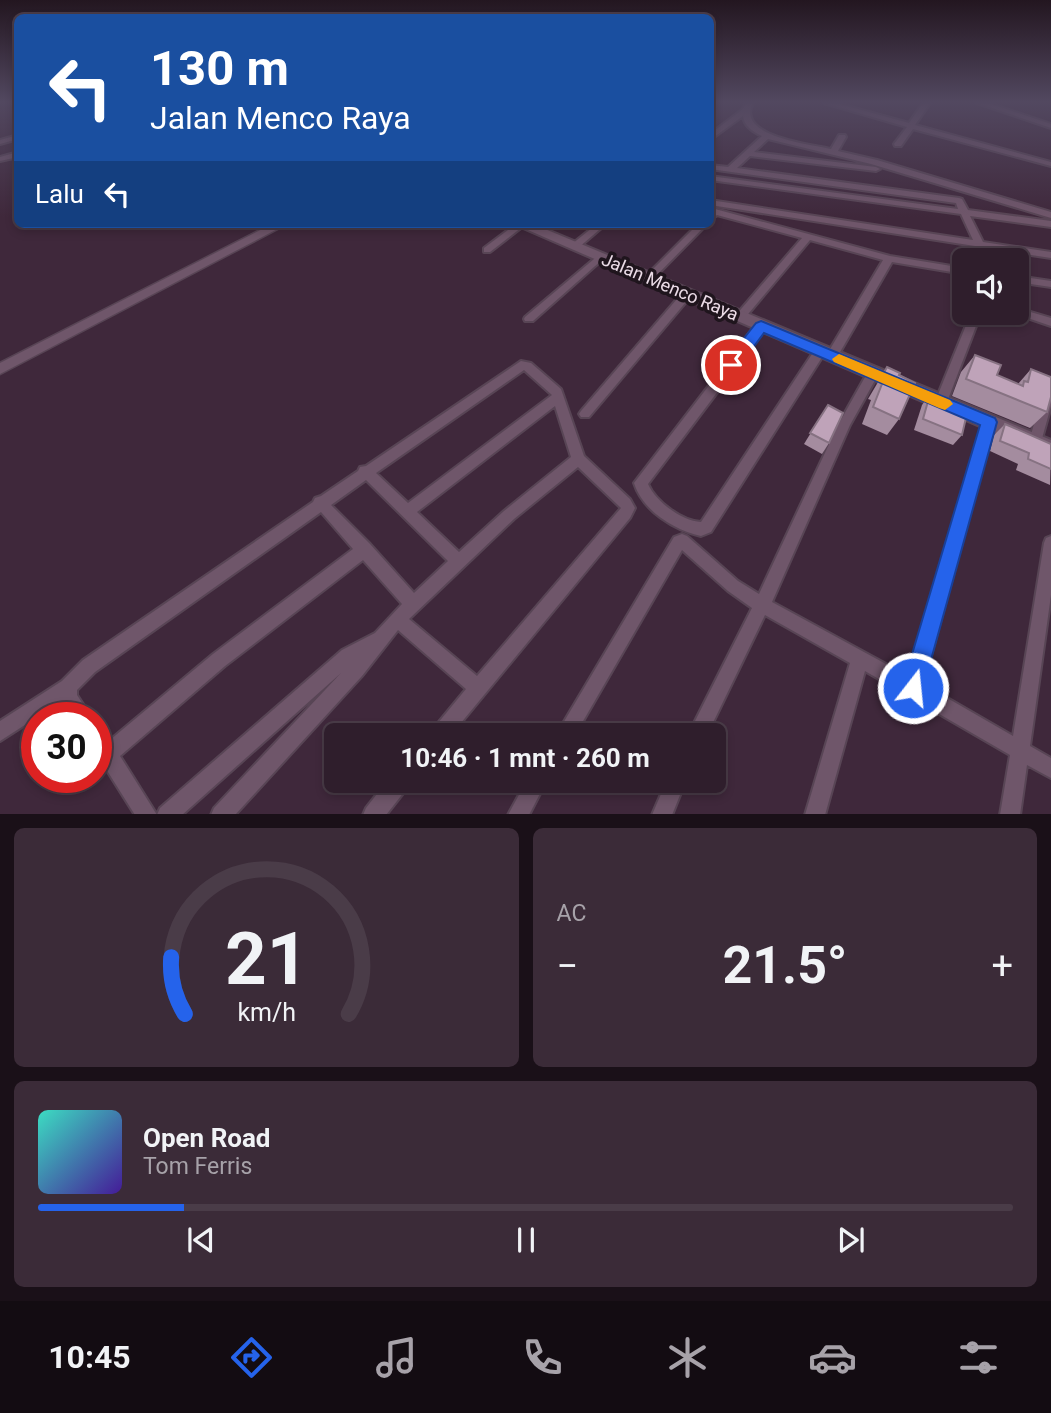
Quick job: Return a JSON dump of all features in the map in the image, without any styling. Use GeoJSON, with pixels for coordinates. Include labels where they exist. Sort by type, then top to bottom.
{"type":"FeatureCollection","features":[{"type":"Feature","properties":{"kind":"main road","name":"Jalan Menco Raya"},"geometry":{"type":"LineString","coordinates":[[532,228],[1043,445]]}},
{"type":"Feature","properties":{"kind":"street"},"geometry":{"type":"LineString","coordinates":[[730,170],[761,141]]}},
{"type":"Feature","properties":{"kind":"street"},"geometry":{"type":"LineString","coordinates":[[789,141],[919,175],[1051,215]]}},
{"type":"Feature","properties":{"kind":"street"},"geometry":{"type":"LineString","coordinates":[[834,151],[840,141]]}},
{"type":"Feature","properties":{"kind":"street"},"geometry":{"type":"LineString","coordinates":[[967,141],[1051,164]]}},
{"type":"Feature","properties":{"kind":"street"},"geometry":{"type":"LineString","coordinates":[[747,153],[919,175]]}},
{"type":"Feature","properties":{"kind":"street"},"geometry":{"type":"LineString","coordinates":[[714,168],[959,201],[981,248]]}},
{"type":"Feature","properties":{"kind":"street"},"geometry":{"type":"LineString","coordinates":[[714,179],[1051,224]]}},
{"type":"Feature","properties":{"kind":"street"},"geometry":{"type":"LineString","coordinates":[[832,184],[833,194]]}},
{"type":"Feature","properties":{"kind":"street"},"geometry":{"type":"LineString","coordinates":[[714,203],[1051,255]]}},
{"type":"Feature","properties":{"kind":"street"},"geometry":{"type":"LineString","coordinates":[[714,213],[888,259],[952,269]]}},
{"type":"Feature","properties":{"kind":"street"},"geometry":{"type":"LineString","coordinates":[[0,369],[273,228]]}},
{"type":"Feature","properties":{"kind":"street"},"geometry":{"type":"LineString","coordinates":[[487,250],[517,228]]}},
{"type":"Feature","properties":{"kind":"street"},"geometry":{"type":"LineString","coordinates":[[575,246],[597,228]]}},
{"type":"Feature","properties":{"kind":"street"},"geometry":{"type":"LineString","coordinates":[[649,278],[699,228]]}},
{"type":"Feature","properties":{"kind":"street"},"geometry":{"type":"LineString","coordinates":[[740,317],[806,239]]}},
{"type":"Feature","properties":{"kind":"street"},"geometry":{"type":"LineString","coordinates":[[529,319],[600,257]]}},
{"type":"Feature","properties":{"kind":"street"},"geometry":{"type":"LineString","coordinates":[[761,326],[641,483],[649,500],[691,529],[701,530],[706,527],[888,259]]}},
{"type":"Feature","properties":{"kind":"street"},"geometry":{"type":"LineString","coordinates":[[1029,281],[1051,284]]}},
{"type":"Feature","properties":{"kind":"street"},"geometry":{"type":"LineString","coordinates":[[585,414],[687,294]]}},
{"type":"Feature","properties":{"kind":"street"},"geometry":{"type":"LineString","coordinates":[[1029,315],[1051,322]]}},
{"type":"Feature","properties":{"kind":"street"},"geometry":{"type":"LineString","coordinates":[[942,402],[971,325]]}},
{"type":"Feature","properties":{"kind":"street"},"geometry":{"type":"LineString","coordinates":[[0,732],[68,687],[89,666],[229,570],[320,502],[520,365],[527,366],[555,389],[578,459],[628,508],[449,723]]}},
{"type":"Feature","properties":{"kind":"street"},"geometry":{"type":"LineString","coordinates":[[703,723],[762,605],[845,425],[873,373]]}},
{"type":"Feature","properties":{"kind":"street"},"geometry":{"type":"LineString","coordinates":[[1043,445],[1051,384]]}},
{"type":"Feature","properties":{"kind":"street"},"geometry":{"type":"LineString","coordinates":[[407,512],[557,398]]}},
{"type":"Feature","properties":{"kind":"street"},"geometry":{"type":"LineString","coordinates":[[913,688],[989,422]]}},
{"type":"Feature","properties":{"kind":"street"},"geometry":{"type":"LineString","coordinates":[[221,814],[356,670],[397,619],[538,489],[578,459]]}},
{"type":"Feature","properties":{"kind":"street"},"geometry":{"type":"LineString","coordinates":[[365,471],[457,561]]}},
{"type":"Feature","properties":{"kind":"street"},"geometry":{"type":"LineString","coordinates":[[320,502],[413,604]]}},
{"type":"Feature","properties":{"kind":"street"},"geometry":{"type":"LineString","coordinates":[[572,723],[679,542],[687,543],[725,579],[762,605],[913,688],[1051,769]]}},
{"type":"Feature","properties":{"kind":"street"},"geometry":{"type":"LineString","coordinates":[[1010,814],[1051,543]]}},
{"type":"Feature","properties":{"kind":"street"},"geometry":{"type":"LineString","coordinates":[[112,750],[219,660],[365,549]]}},
{"type":"Feature","properties":{"kind":"street"},"geometry":{"type":"LineString","coordinates":[[397,619],[478,688]]}},
{"type":"Feature","properties":{"kind":"street"},"geometry":{"type":"LineString","coordinates":[[167,814],[348,656],[378,640]]}},
{"type":"Feature","properties":{"kind":"street"},"geometry":{"type":"LineString","coordinates":[[816,814],[860,658]]}},
{"type":"Feature","properties":{"kind":"street"},"geometry":{"type":"LineString","coordinates":[[68,687],[72,702]]}},
{"type":"Feature","properties":{"kind":"street"},"geometry":{"type":"LineString","coordinates":[[112,758],[147,814]]}},
{"type":"Feature","properties":{"kind":"street"},"geometry":{"type":"LineString","coordinates":[[373,814],[390,793]]}},
{"type":"Feature","properties":{"kind":"street"},"geometry":{"type":"LineString","coordinates":[[518,814],[530,793]]}},
{"type":"Feature","properties":{"kind":"street"},"geometry":{"type":"LineString","coordinates":[[662,814],[671,793]]}},
{"type":"Feature","properties":{"kind":"building"},"geometry":{"type":"Polygon","coordinates":[[[975,355],[1001,365],[997,375],[1023,386],[1024,381],[1028,382],[1031,369],[1051,377],[1051,397],[1047,412],[966,379],[975,355]]]}},
{"type":"Feature","properties":{"kind":"building"},"geometry":{"type":"Polygon","coordinates":[[[887,367],[915,383],[899,419],[873,407],[882,384],[879,382],[887,367]]]}},
{"type":"Feature","properties":{"kind":"building"},"geometry":{"type":"Polygon","coordinates":[[[930,394],[968,409],[962,435],[923,419],[930,394]]]}},
{"type":"Feature","properties":{"kind":"building"},"geometry":{"type":"Polygon","coordinates":[[[828,405],[843,413],[829,443],[810,433],[828,405]]]}},
{"type":"Feature","properties":{"kind":"building"},"geometry":{"type":"Polygon","coordinates":[[[1005,424],[1051,444],[1051,469],[1028,459],[1029,453],[1000,441],[1005,424]]]}},
{"type":"Feature","properties":{"kind":"slow traffic"},"geometry":{"type":"LineString","coordinates":[[839,359],[945,404]]}},
{"type":"Feature","properties":{"kind":"route"},"geometry":{"type":"LineString","coordinates":[[731,365],[761,326],[989,422],[913,688]]}}]}
